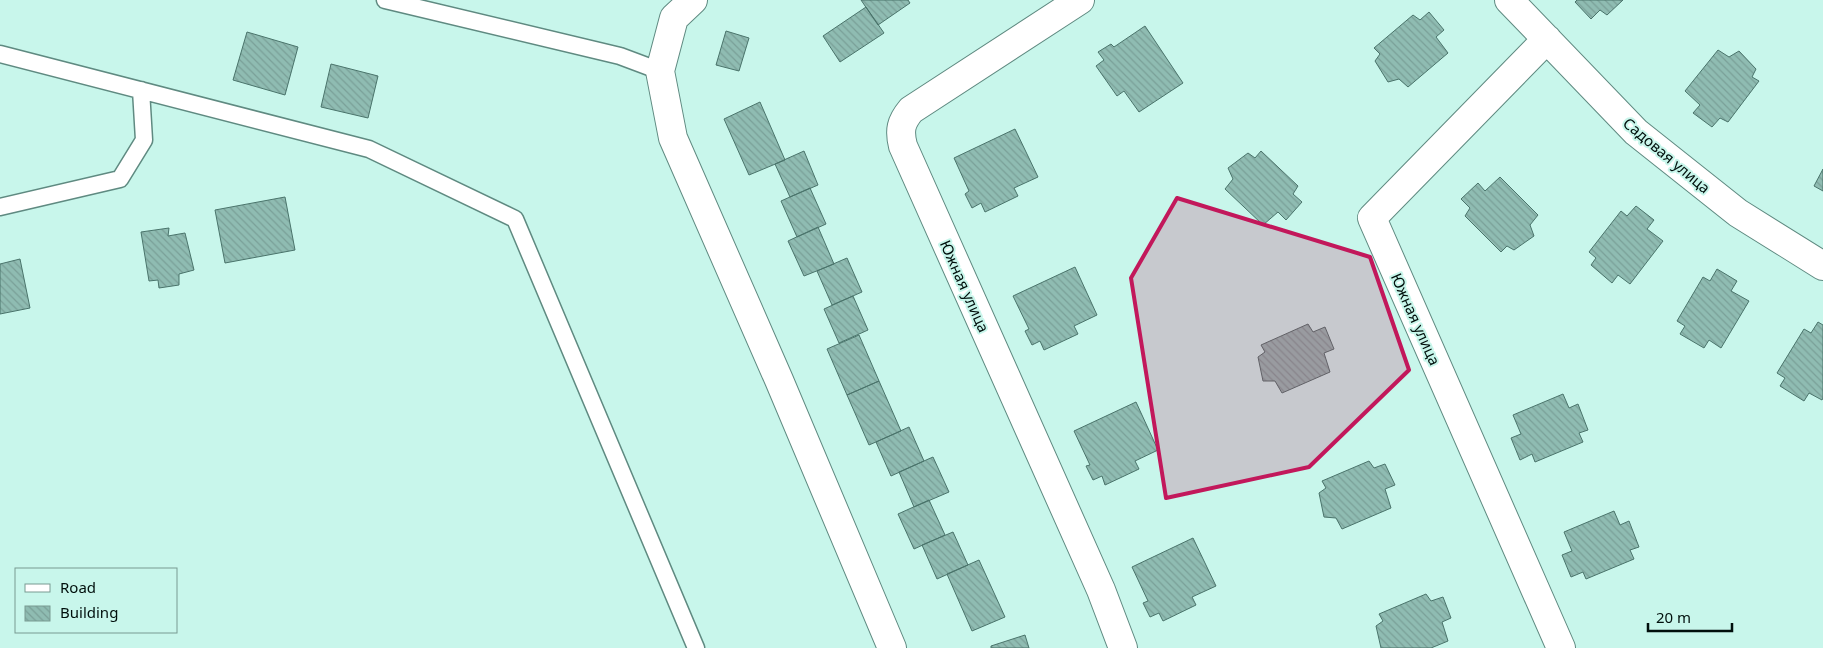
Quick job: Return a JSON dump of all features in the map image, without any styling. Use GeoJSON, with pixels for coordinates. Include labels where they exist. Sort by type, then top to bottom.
{"type":"FeatureCollection","features":[{"type":"Feature","properties":{"kind":"street"},"geometry":{"type":"LineString","coordinates":[[693,0],[674,18],[660,71],[672,138],[779,380],[892,648]]}},
{"type":"Feature","properties":{"kind":"street","name":"Южная улица"},"geometry":{"type":"LineString","coordinates":[[1080,0],[911,110],[902,121],[900,134],[903,146],[1101,590],[1123,648]]}},
{"type":"Feature","properties":{"kind":"street","name":"Садовая улица"},"geometry":{"type":"LineString","coordinates":[[1509,0],[1636,132],[1738,213],[1823,266]]}},
{"type":"Feature","properties":{"kind":"street","name":"Южная улица"},"geometry":{"type":"LineString","coordinates":[[1547,39],[1372,218],[1561,648]]}},
{"type":"Feature","properties":{"kind":"lane"},"geometry":{"type":"LineString","coordinates":[[385,0],[620,56],[660,71]]}},
{"type":"Feature","properties":{"kind":"lane"},"geometry":{"type":"LineString","coordinates":[[0,54],[369,149],[516,219],[696,648]]}},
{"type":"Feature","properties":{"kind":"lane"},"geometry":{"type":"LineString","coordinates":[[0,207],[120,179],[144,140],[141,90]]}},
{"type":"Feature","properties":{"kind":"highlighted area"},"geometry":{"type":"Polygon","coordinates":[[[1177,198],[1370,257],[1409,370],[1309,467],[1166,498],[1131,278],[1177,198]]]}},
{"type":"Feature","properties":{"kind":"building"},"geometry":{"type":"Polygon","coordinates":[[[861,0],[908,0],[910,3],[878,25],[861,0]]]}},
{"type":"Feature","properties":{"kind":"building"},"geometry":{"type":"Polygon","coordinates":[[[1577,0],[1623,0],[1607,15],[1600,10],[1591,19],[1575,2],[1577,0]]]}},
{"type":"Feature","properties":{"kind":"building"},"geometry":{"type":"Polygon","coordinates":[[[866,7],[884,33],[840,62],[823,36],[866,7]]]}},
{"type":"Feature","properties":{"kind":"building"},"geometry":{"type":"Polygon","coordinates":[[[1429,12],[1444,30],[1436,37],[1448,53],[1408,87],[1399,79],[1388,82],[1375,61],[1380,54],[1374,48],[1413,15],[1420,20],[1429,12]]]}},
{"type":"Feature","properties":{"kind":"building"},"geometry":{"type":"Polygon","coordinates":[[[1145,26],[1183,83],[1139,112],[1124,91],[1117,96],[1096,66],[1104,60],[1098,52],[1111,44],[1114,47],[1145,26]]]}},
{"type":"Feature","properties":{"kind":"building"},"geometry":{"type":"Polygon","coordinates":[[[726,31],[749,38],[739,71],[716,65],[726,31]]]}},
{"type":"Feature","properties":{"kind":"building"},"geometry":{"type":"Polygon","coordinates":[[[247,32],[298,47],[285,95],[233,80],[247,32]]]}},
{"type":"Feature","properties":{"kind":"building"},"geometry":{"type":"Polygon","coordinates":[[[1718,50],[1729,57],[1739,51],[1756,69],[1752,77],[1759,81],[1728,122],[1720,118],[1712,127],[1693,113],[1700,105],[1685,91],[1718,50]]]}},
{"type":"Feature","properties":{"kind":"building"},"geometry":{"type":"Polygon","coordinates":[[[331,64],[378,76],[368,118],[321,107],[331,64]]]}},
{"type":"Feature","properties":{"kind":"building"},"geometry":{"type":"Polygon","coordinates":[[[760,102],[785,160],[749,175],[724,119],[760,102]]]}},
{"type":"Feature","properties":{"kind":"building"},"geometry":{"type":"Polygon","coordinates":[[[1015,129],[1038,177],[1014,188],[1018,196],[985,212],[981,203],[972,208],[965,194],[969,191],[954,158],[1015,129]]]}},
{"type":"Feature","properties":{"kind":"building"},"geometry":{"type":"Polygon","coordinates":[[[804,151],[818,185],[790,197],[775,164],[804,151]]]}},
{"type":"Feature","properties":{"kind":"building"},"geometry":{"type":"Polygon","coordinates":[[[1261,151],[1298,186],[1293,194],[1302,202],[1286,220],[1278,212],[1263,225],[1225,189],[1233,179],[1228,168],[1248,153],[1255,158],[1261,151]]]}},
{"type":"Feature","properties":{"kind":"building"},"geometry":{"type":"Polygon","coordinates":[[[1823,169],[1823,191],[1814,186],[1823,169]]]}},
{"type":"Feature","properties":{"kind":"building"},"geometry":{"type":"Polygon","coordinates":[[[1500,177],[1538,215],[1530,225],[1534,236],[1514,250],[1507,246],[1501,252],[1465,216],[1470,208],[1461,199],[1478,183],[1485,191],[1500,177]]]}},
{"type":"Feature","properties":{"kind":"building"},"geometry":{"type":"Polygon","coordinates":[[[810,188],[826,224],[797,237],[781,201],[810,188]]]}},
{"type":"Feature","properties":{"kind":"building"},"geometry":{"type":"Polygon","coordinates":[[[285,197],[295,250],[225,263],[215,210],[285,197]]]}},
{"type":"Feature","properties":{"kind":"building"},"geometry":{"type":"Polygon","coordinates":[[[1636,206],[1654,220],[1647,229],[1663,241],[1630,284],[1618,275],[1612,283],[1591,265],[1596,258],[1589,252],[1621,211],[1627,216],[1636,206]]]}},
{"type":"Feature","properties":{"kind":"building"},"geometry":{"type":"Polygon","coordinates":[[[818,227],[834,264],[804,276],[788,241],[818,227]]]}},
{"type":"Feature","properties":{"kind":"building"},"geometry":{"type":"Polygon","coordinates":[[[169,228],[168,236],[185,233],[194,270],[179,274],[179,285],[159,288],[158,280],[149,281],[141,232],[169,228]]]}},
{"type":"Feature","properties":{"kind":"building"},"geometry":{"type":"Polygon","coordinates":[[[847,258],[862,292],[832,305],[817,271],[847,258]]]}},
{"type":"Feature","properties":{"kind":"building"},"geometry":{"type":"Polygon","coordinates":[[[20,259],[30,308],[0,314],[0,264],[20,259]]]}},
{"type":"Feature","properties":{"kind":"building"},"geometry":{"type":"Polygon","coordinates":[[[1075,267],[1097,315],[1074,326],[1078,334],[1044,350],[1040,341],[1032,345],[1025,331],[1029,329],[1013,296],[1075,267]]]}},
{"type":"Feature","properties":{"kind":"building"},"geometry":{"type":"Polygon","coordinates":[[[1717,269],[1737,281],[1731,291],[1749,301],[1721,348],[1709,340],[1704,348],[1680,334],[1685,326],[1677,321],[1703,277],[1710,281],[1717,269]]]}},
{"type":"Feature","properties":{"kind":"building"},"geometry":{"type":"Polygon","coordinates":[[[853,296],[868,330],[839,343],[824,309],[853,296]]]}},
{"type":"Feature","properties":{"kind":"building"},"geometry":{"type":"Polygon","coordinates":[[[1818,322],[1823,325],[1823,398],[1822,400],[1809,393],[1804,401],[1780,386],[1785,378],[1777,373],[1804,329],[1811,333],[1818,322]]]}},
{"type":"Feature","properties":{"kind":"building"},"geometry":{"type":"Polygon","coordinates":[[[1308,324],[1313,332],[1325,327],[1334,349],[1324,353],[1330,372],[1282,393],[1275,381],[1263,381],[1258,357],[1265,352],[1261,345],[1308,324]]]}},
{"type":"Feature","properties":{"kind":"building"},"geometry":{"type":"Polygon","coordinates":[[[859,335],[879,381],[847,395],[827,349],[859,335]]]}},
{"type":"Feature","properties":{"kind":"building"},"geometry":{"type":"Polygon","coordinates":[[[879,381],[901,431],[869,445],[847,395],[879,381]]]}},
{"type":"Feature","properties":{"kind":"building"},"geometry":{"type":"Polygon","coordinates":[[[1563,394],[1569,408],[1578,404],[1588,430],[1579,433],[1583,442],[1535,462],[1532,454],[1520,460],[1511,438],[1521,434],[1513,415],[1563,394]]]}},
{"type":"Feature","properties":{"kind":"building"},"geometry":{"type":"Polygon","coordinates":[[[1136,402],[1158,450],[1135,461],[1139,469],[1105,485],[1102,476],[1093,480],[1086,466],[1090,465],[1074,431],[1136,402]]]}},
{"type":"Feature","properties":{"kind":"building"},"geometry":{"type":"Polygon","coordinates":[[[909,427],[924,461],[891,476],[876,442],[909,427]]]}},
{"type":"Feature","properties":{"kind":"building"},"geometry":{"type":"Polygon","coordinates":[[[933,457],[949,492],[914,507],[899,472],[933,457]]]}},
{"type":"Feature","properties":{"kind":"building"},"geometry":{"type":"Polygon","coordinates":[[[1369,461],[1374,468],[1385,464],[1395,485],[1385,489],[1391,508],[1342,529],[1336,518],[1324,517],[1319,493],[1326,488],[1322,481],[1369,461]]]}},
{"type":"Feature","properties":{"kind":"building"},"geometry":{"type":"Polygon","coordinates":[[[929,500],[945,535],[914,549],[898,514],[929,500]]]}},
{"type":"Feature","properties":{"kind":"building"},"geometry":{"type":"Polygon","coordinates":[[[1614,511],[1620,525],[1629,521],[1639,547],[1630,550],[1634,559],[1586,579],[1583,572],[1571,577],[1562,555],[1572,551],[1564,532],[1614,511]]]}},
{"type":"Feature","properties":{"kind":"building"},"geometry":{"type":"Polygon","coordinates":[[[953,532],[968,565],[937,579],[922,545],[953,532]]]}},
{"type":"Feature","properties":{"kind":"building"},"geometry":{"type":"Polygon","coordinates":[[[1193,538],[1216,586],[1192,597],[1196,605],[1163,621],[1159,613],[1150,617],[1143,603],[1148,601],[1132,567],[1193,538]]]}},
{"type":"Feature","properties":{"kind":"building"},"geometry":{"type":"Polygon","coordinates":[[[979,560],[1005,617],[972,631],[947,574],[979,560]]]}},
{"type":"Feature","properties":{"kind":"building"},"geometry":{"type":"Polygon","coordinates":[[[1426,594],[1431,601],[1443,597],[1451,618],[1442,622],[1448,641],[1431,648],[1381,648],[1376,626],[1383,621],[1379,614],[1426,594]]]}},
{"type":"Feature","properties":{"kind":"building"},"geometry":{"type":"Polygon","coordinates":[[[1025,635],[1029,648],[991,648],[991,646],[1025,635]]]}}]}
